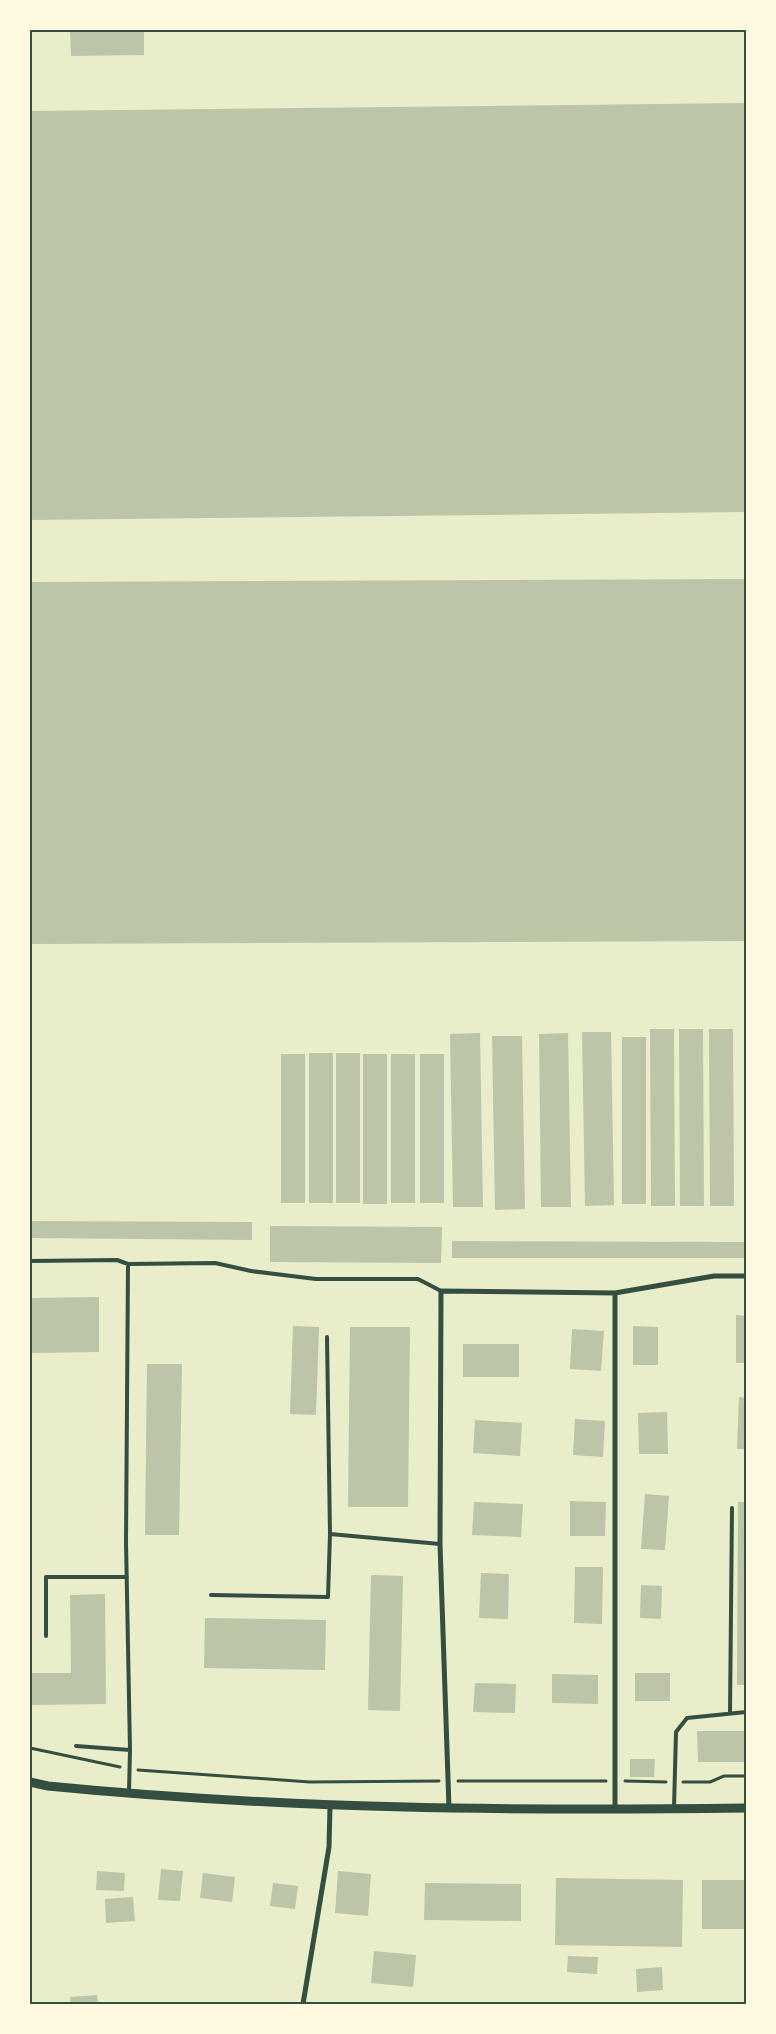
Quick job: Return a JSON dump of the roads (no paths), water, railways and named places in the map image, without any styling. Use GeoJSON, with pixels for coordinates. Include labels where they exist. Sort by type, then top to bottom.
{"type":"FeatureCollection","features":[{"type":"Feature","properties":{"kind":"street"},"geometry":{"type":"LineString","coordinates":[[449,1808],[440,1544],[441,1291],[615,1293],[714,1276],[746,1276]]}},
{"type":"Feature","properties":{"kind":"street"},"geometry":{"type":"LineString","coordinates":[[615,1293],[615,1808]]}},
{"type":"Feature","properties":{"kind":"street"},"geometry":{"type":"LineString","coordinates":[[30,1782],[129,1794],[330,1806],[746,1808]]}},
{"type":"Feature","properties":{"kind":"street"},"geometry":{"type":"LineString","coordinates":[[303,2004],[329,1847],[330,1806]]}},
{"type":"Feature","properties":{"kind":"lane"},"geometry":{"type":"LineString","coordinates":[[30,1261],[117,1260],[128,1264],[215,1263],[251,1271],[316,1279],[418,1279],[441,1291]]}},
{"type":"Feature","properties":{"kind":"lane"},"geometry":{"type":"LineString","coordinates":[[128,1264],[127,1577],[129,1794]]}},
{"type":"Feature","properties":{"kind":"lane"},"geometry":{"type":"LineString","coordinates":[[211,1595],[328,1596],[330,1534],[327,1337]]}},
{"type":"Feature","properties":{"kind":"lane"},"geometry":{"type":"LineString","coordinates":[[730,1712],[732,1508]]}},
{"type":"Feature","properties":{"kind":"lane"},"geometry":{"type":"LineString","coordinates":[[330,1534],[440,1544]]}},
{"type":"Feature","properties":{"kind":"lane"},"geometry":{"type":"LineString","coordinates":[[46,1636],[46,1577],[127,1577]]}},
{"type":"Feature","properties":{"kind":"lane"},"geometry":{"type":"LineString","coordinates":[[674,1809],[676,1732],[687,1718],[730,1712],[746,1712]]}},
{"type":"Feature","properties":{"kind":"lane"},"geometry":{"type":"LineString","coordinates":[[76,1746],[130,1750]]}}]}
